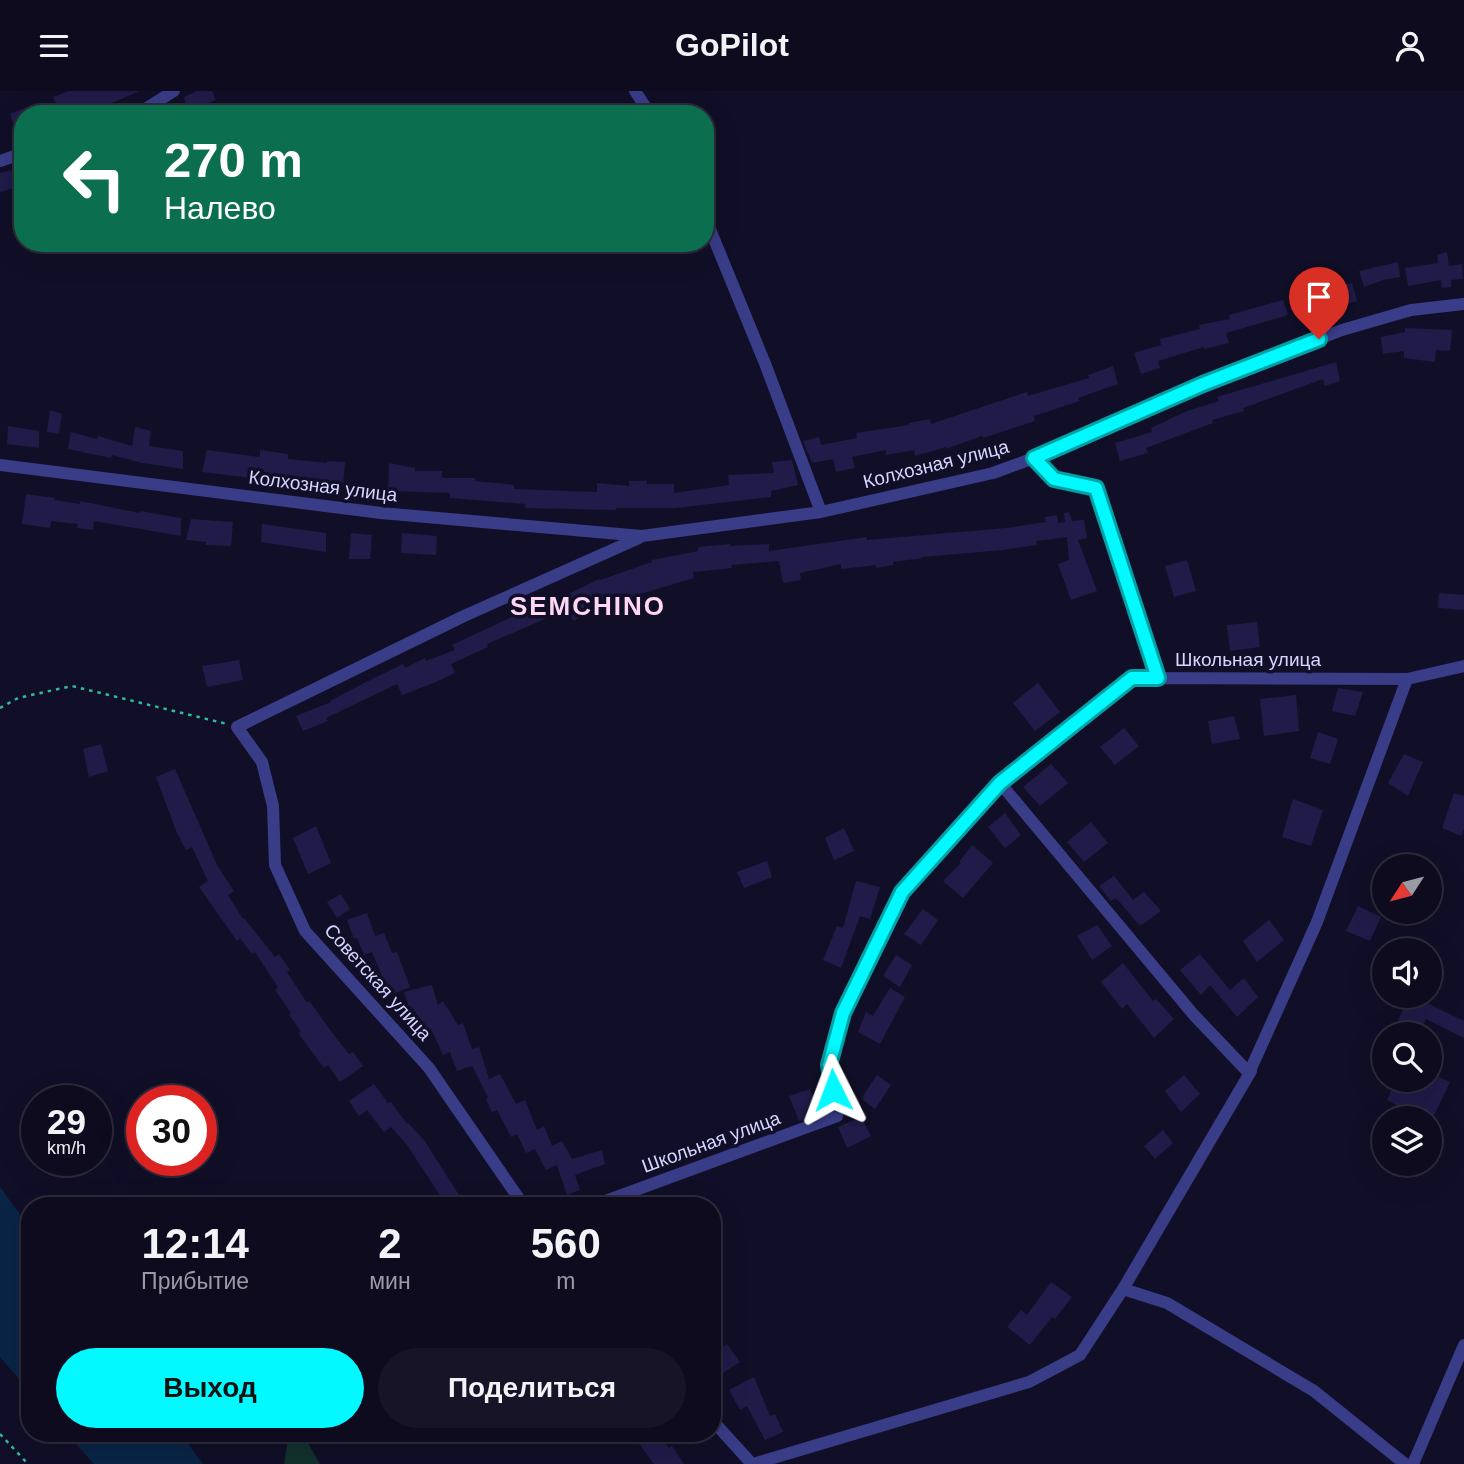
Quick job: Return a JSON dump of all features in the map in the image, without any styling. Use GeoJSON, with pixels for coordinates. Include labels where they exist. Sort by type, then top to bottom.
{"type":"FeatureCollection","features":[{"type":"Feature","properties":{"kind":"street"},"geometry":{"type":"LineString","coordinates":[[151,105],[174,91]]}},
{"type":"Feature","properties":{"kind":"street"},"geometry":{"type":"LineString","coordinates":[[714,239],[821,512]]}},
{"type":"Feature","properties":{"kind":"street","name":"Колхозная улица"},"geometry":{"type":"LineString","coordinates":[[0,465],[381,513],[642,536],[821,512],[993,473],[1034,458],[1203,384],[1342,330],[1411,310],[1464,304]]}},
{"type":"Feature","properties":{"kind":"street"},"geometry":{"type":"LineString","coordinates":[[1034,458],[1054,479],[1096,488],[1158,678]]}},
{"type":"Feature","properties":{"kind":"street","name":"Колхозная улица"},"geometry":{"type":"LineString","coordinates":[[237,727],[464,616],[642,536]]}},
{"type":"Feature","properties":{"kind":"street","name":"Школьная улица"},"geometry":{"type":"LineString","coordinates":[[616,1197],[837,1116],[829,1065],[843,1013],[902,892],[1000,783],[1132,678],[1408,679],[1464,666]]}},
{"type":"Feature","properties":{"kind":"street"},"geometry":{"type":"LineString","coordinates":[[1249,1073],[1317,922],[1408,679]]}},
{"type":"Feature","properties":{"kind":"street","name":"Советская улица"},"geometry":{"type":"LineString","coordinates":[[237,727],[262,762],[273,806],[275,865],[305,931],[429,1068],[518,1197]]}},
{"type":"Feature","properties":{"kind":"street"},"geometry":{"type":"LineString","coordinates":[[721,1430],[752,1464],[1029,1382],[1080,1355],[1123,1289],[1251,1071],[1249,1073],[1193,1014],[1000,783]]}},
{"type":"Feature","properties":{"kind":"street"},"geometry":{"type":"LineString","coordinates":[[1123,1289],[1167,1303],[1304,1384],[1363,1428],[1405,1464]]}},
{"type":"Feature","properties":{"kind":"street"},"geometry":{"type":"LineString","coordinates":[[1413,1464],[1464,1345]]}},
{"type":"Feature","properties":{"kind":"path"},"geometry":{"type":"LineString","coordinates":[[0,708],[18,698],[72,686],[237,727]]}},
{"type":"Feature","properties":{"kind":"path"},"geometry":{"type":"LineString","coordinates":[[0,1434],[28,1464]]}},
{"type":"Feature","properties":{"kind":"green space"},"geometry":{"type":"Polygon","coordinates":[[[288,1442],[307,1442],[320,1464],[284,1464],[288,1442]]]}},
{"type":"Feature","properties":{"kind":"water"},"geometry":{"type":"Polygon","coordinates":[[[0,1187],[21,1216],[21,1382],[0,1357],[0,1187]]]}},
{"type":"Feature","properties":{"kind":"water"},"geometry":{"type":"Polygon","coordinates":[[[74,1442],[187,1442],[203,1464],[94,1464],[74,1442]]]}},
{"type":"Feature","properties":{"kind":"building"},"geometry":{"type":"Polygon","coordinates":[[[69,91],[140,91],[107,105],[56,105],[53,97],[69,91]]]}},
{"type":"Feature","properties":{"kind":"building"},"geometry":{"type":"Polygon","coordinates":[[[197,91],[212,91],[216,100],[203,105],[186,105],[184,97],[197,91]]]}},
{"type":"Feature","properties":{"kind":"building"},"geometry":{"type":"Polygon","coordinates":[[[14,169],[14,188],[0,192],[0,173],[14,169]]]}},
{"type":"Feature","properties":{"kind":"building"},"geometry":{"type":"Polygon","coordinates":[[[1447,252],[1449,266],[1462,264],[1463,279],[1451,280],[1451,287],[1442,288],[1441,280],[1408,286],[1405,268],[1438,263],[1437,255],[1447,252]]]}},
{"type":"Feature","properties":{"kind":"building"},"geometry":{"type":"Polygon","coordinates":[[[1398,262],[1400,277],[1364,287],[1359,271],[1398,262]]]}},
{"type":"Feature","properties":{"kind":"building"},"geometry":{"type":"Polygon","coordinates":[[[1352,283],[1357,301],[1330,308],[1331,311],[1316,315],[1311,294],[1352,283]]]}},
{"type":"Feature","properties":{"kind":"building"},"geometry":{"type":"Polygon","coordinates":[[[1283,300],[1288,315],[1226,333],[1229,343],[1204,347],[1158,361],[1160,368],[1141,374],[1134,353],[1161,345],[1160,339],[1200,329],[1199,325],[1230,319],[1229,315],[1283,300]]]}},
{"type":"Feature","properties":{"kind":"building"},"geometry":{"type":"Polygon","coordinates":[[[1405,328],[1452,330],[1450,351],[1436,350],[1435,362],[1404,358],[1404,351],[1383,354],[1381,337],[1405,332],[1405,328]]]}},
{"type":"Feature","properties":{"kind":"building"},"geometry":{"type":"Polygon","coordinates":[[[1336,362],[1340,381],[1325,386],[1323,379],[1243,408],[1244,411],[1212,420],[1213,423],[1146,448],[1148,453],[1120,461],[1115,443],[1152,432],[1151,428],[1187,411],[1219,401],[1217,397],[1336,362]]]}},
{"type":"Feature","properties":{"kind":"building"},"geometry":{"type":"Polygon","coordinates":[[[1113,366],[1118,384],[1078,398],[1080,401],[1034,416],[1035,421],[946,449],[915,456],[914,450],[886,455],[886,450],[852,457],[855,468],[836,472],[833,459],[812,463],[803,441],[819,437],[821,445],[857,438],[856,433],[930,419],[931,424],[1027,392],[1028,396],[1089,378],[1088,375],[1113,366]]]}},
{"type":"Feature","properties":{"kind":"building"},"geometry":{"type":"Polygon","coordinates":[[[50,410],[62,414],[59,434],[47,432],[50,410]]]}},
{"type":"Feature","properties":{"kind":"building"},"geometry":{"type":"Polygon","coordinates":[[[8,426],[39,431],[39,448],[7,444],[8,426]]]}},
{"type":"Feature","properties":{"kind":"building"},"geometry":{"type":"Polygon","coordinates":[[[135,427],[151,431],[149,446],[183,451],[183,469],[68,449],[71,432],[97,439],[98,436],[132,446],[135,427]]]}},
{"type":"Feature","properties":{"kind":"building"},"geometry":{"type":"Polygon","coordinates":[[[207,450],[260,457],[260,450],[288,454],[288,459],[345,462],[343,485],[285,482],[202,472],[207,450]]]}},
{"type":"Feature","properties":{"kind":"building"},"geometry":{"type":"Polygon","coordinates":[[[792,460],[798,485],[771,491],[771,497],[676,508],[525,508],[526,504],[450,498],[450,493],[388,491],[389,463],[415,468],[415,471],[442,471],[442,478],[475,478],[475,481],[514,485],[514,489],[597,492],[597,483],[629,486],[629,481],[647,481],[647,484],[674,484],[674,493],[729,485],[728,475],[774,473],[772,462],[792,460]]]}},
{"type":"Feature","properties":{"kind":"building"},"geometry":{"type":"Polygon","coordinates":[[[26,494],[181,518],[181,536],[94,521],[93,530],[77,528],[78,524],[51,521],[50,528],[22,524],[26,494]]]}},
{"type":"Feature","properties":{"kind":"building"},"geometry":{"type":"Polygon","coordinates":[[[1069,512],[1072,521],[1084,520],[1087,538],[1078,540],[1097,591],[1071,600],[1058,564],[1069,560],[1067,537],[1036,541],[1037,545],[1003,550],[922,557],[876,568],[876,565],[841,569],[841,564],[800,573],[801,580],[783,583],[779,561],[731,565],[732,568],[693,572],[694,578],[613,602],[573,621],[568,609],[487,644],[488,647],[451,664],[455,673],[436,682],[402,695],[397,684],[326,718],[328,721],[303,731],[296,716],[331,702],[403,664],[405,668],[425,658],[426,661],[455,650],[452,645],[554,597],[556,600],[599,579],[652,560],[698,551],[698,547],[769,544],[769,551],[867,537],[867,540],[1006,528],[1046,522],[1045,517],[1057,515],[1058,523],[1065,522],[1064,513],[1069,512]]]}},
{"type":"Feature","properties":{"kind":"building"},"geometry":{"type":"Polygon","coordinates":[[[191,519],[233,522],[231,546],[206,545],[206,542],[186,540],[191,519]]]}},
{"type":"Feature","properties":{"kind":"building"},"geometry":{"type":"Polygon","coordinates":[[[262,524],[326,533],[326,552],[261,542],[262,524]]]}},
{"type":"Feature","properties":{"kind":"building"},"geometry":{"type":"Polygon","coordinates":[[[351,533],[372,535],[370,559],[349,559],[351,533]]]}},
{"type":"Feature","properties":{"kind":"building"},"geometry":{"type":"Polygon","coordinates":[[[402,533],[437,536],[436,555],[401,553],[402,533]]]}},
{"type":"Feature","properties":{"kind":"building"},"geometry":{"type":"Polygon","coordinates":[[[1187,560],[1196,591],[1174,597],[1165,566],[1187,560]]]}},
{"type":"Feature","properties":{"kind":"building"},"geometry":{"type":"Polygon","coordinates":[[[1439,593],[1464,595],[1464,610],[1438,608],[1439,593]]]}},
{"type":"Feature","properties":{"kind":"building"},"geometry":{"type":"Polygon","coordinates":[[[1257,622],[1260,647],[1230,651],[1227,625],[1257,622]]]}},
{"type":"Feature","properties":{"kind":"building"},"geometry":{"type":"Polygon","coordinates":[[[239,660],[243,680],[207,687],[202,666],[239,660]]]}},
{"type":"Feature","properties":{"kind":"building"},"geometry":{"type":"Polygon","coordinates":[[[1038,683],[1060,712],[1035,731],[1013,703],[1038,683]]]}},
{"type":"Feature","properties":{"kind":"building"},"geometry":{"type":"Polygon","coordinates":[[[1338,688],[1363,692],[1355,716],[1332,711],[1338,688]]]}},
{"type":"Feature","properties":{"kind":"building"},"geometry":{"type":"Polygon","coordinates":[[[1296,695],[1299,731],[1264,736],[1260,699],[1296,695]]]}},
{"type":"Feature","properties":{"kind":"building"},"geometry":{"type":"Polygon","coordinates":[[[1234,716],[1240,739],[1212,744],[1208,721],[1234,716]]]}},
{"type":"Feature","properties":{"kind":"building"},"geometry":{"type":"Polygon","coordinates":[[[1124,728],[1139,746],[1115,765],[1100,747],[1124,728]]]}},
{"type":"Feature","properties":{"kind":"building"},"geometry":{"type":"Polygon","coordinates":[[[1318,732],[1338,739],[1330,764],[1310,758],[1318,732]]]}},
{"type":"Feature","properties":{"kind":"building"},"geometry":{"type":"Polygon","coordinates":[[[101,744],[108,771],[89,777],[83,749],[101,744]]]}},
{"type":"Feature","properties":{"kind":"building"},"geometry":{"type":"Polygon","coordinates":[[[1404,754],[1423,762],[1408,796],[1388,783],[1404,754]]]}},
{"type":"Feature","properties":{"kind":"building"},"geometry":{"type":"Polygon","coordinates":[[[1051,764],[1068,783],[1040,806],[1023,787],[1051,764]]]}},
{"type":"Feature","properties":{"kind":"building"},"geometry":{"type":"Polygon","coordinates":[[[175,769],[218,867],[234,891],[228,895],[243,919],[275,957],[279,954],[307,1003],[309,1001],[349,1054],[353,1052],[363,1066],[340,1082],[328,1065],[324,1068],[298,1033],[301,1031],[275,990],[278,987],[255,952],[252,954],[240,938],[237,941],[199,887],[208,881],[192,847],[186,850],[177,833],[156,777],[175,769]]]}},
{"type":"Feature","properties":{"kind":"building"},"geometry":{"type":"Polygon","coordinates":[[[1454,793],[1464,796],[1464,829],[1461,836],[1442,828],[1454,793]]]}},
{"type":"Feature","properties":{"kind":"building"},"geometry":{"type":"Polygon","coordinates":[[[1293,799],[1323,810],[1311,846],[1282,837],[1293,799]]]}},
{"type":"Feature","properties":{"kind":"building"},"geometry":{"type":"Polygon","coordinates":[[[1005,813],[1021,835],[1005,848],[988,827],[1005,813]]]}},
{"type":"Feature","properties":{"kind":"building"},"geometry":{"type":"Polygon","coordinates":[[[1091,822],[1108,843],[1084,862],[1067,842],[1091,822]]]}},
{"type":"Feature","properties":{"kind":"building"},"geometry":{"type":"Polygon","coordinates":[[[316,826],[331,863],[308,874],[293,838],[316,826]]]}},
{"type":"Feature","properties":{"kind":"building"},"geometry":{"type":"Polygon","coordinates":[[[844,828],[854,851],[834,860],[825,838],[844,828]]]}},
{"type":"Feature","properties":{"kind":"building"},"geometry":{"type":"Polygon","coordinates":[[[972,845],[993,863],[963,898],[943,881],[961,863],[959,862],[972,845]]]}},
{"type":"Feature","properties":{"kind":"building"},"geometry":{"type":"Polygon","coordinates":[[[767,861],[772,877],[744,888],[737,872],[767,861]]]}},
{"type":"Feature","properties":{"kind":"building"},"geometry":{"type":"Polygon","coordinates":[[[1114,876],[1133,900],[1144,892],[1161,911],[1140,926],[1116,898],[1111,901],[1099,886],[1114,876]]]}},
{"type":"Feature","properties":{"kind":"building"},"geometry":{"type":"Polygon","coordinates":[[[856,881],[880,887],[870,919],[860,916],[841,968],[823,960],[837,926],[843,928],[856,881]]]}},
{"type":"Feature","properties":{"kind":"building"},"geometry":{"type":"Polygon","coordinates":[[[341,894],[350,909],[337,918],[327,902],[341,894]]]}},
{"type":"Feature","properties":{"kind":"building"},"geometry":{"type":"Polygon","coordinates":[[[1358,906],[1372,913],[1372,924],[1378,924],[1370,941],[1346,931],[1358,906]]]}},
{"type":"Feature","properties":{"kind":"building"},"geometry":{"type":"Polygon","coordinates":[[[923,909],[938,920],[921,945],[904,934],[923,909]]]}},
{"type":"Feature","properties":{"kind":"building"},"geometry":{"type":"Polygon","coordinates":[[[367,913],[375,936],[384,933],[392,953],[397,952],[410,987],[390,995],[372,952],[364,955],[357,938],[354,939],[347,920],[367,913]]]}},
{"type":"Feature","properties":{"kind":"building"},"geometry":{"type":"Polygon","coordinates":[[[1269,920],[1284,940],[1257,962],[1243,941],[1269,920]]]}},
{"type":"Feature","properties":{"kind":"building"},"geometry":{"type":"Polygon","coordinates":[[[1097,925],[1112,946],[1092,960],[1077,936],[1097,925]]]}},
{"type":"Feature","properties":{"kind":"building"},"geometry":{"type":"Polygon","coordinates":[[[1200,954],[1230,990],[1244,978],[1258,997],[1237,1017],[1210,985],[1201,995],[1180,970],[1200,954]]]}},
{"type":"Feature","properties":{"kind":"building"},"geometry":{"type":"Polygon","coordinates":[[[896,955],[912,965],[900,987],[883,976],[896,955]]]}},
{"type":"Feature","properties":{"kind":"building"},"geometry":{"type":"Polygon","coordinates":[[[1123,963],[1153,1001],[1156,999],[1174,1019],[1154,1038],[1127,1004],[1122,1009],[1101,982],[1123,963]]]}},
{"type":"Feature","properties":{"kind":"building"},"geometry":{"type":"Polygon","coordinates":[[[432,985],[438,1005],[443,1001],[458,1025],[463,1023],[472,1049],[479,1047],[489,1079],[500,1074],[516,1104],[525,1100],[537,1130],[544,1126],[552,1146],[562,1141],[572,1159],[602,1150],[605,1164],[575,1175],[580,1190],[567,1195],[557,1165],[546,1170],[535,1149],[526,1153],[517,1134],[511,1137],[497,1110],[492,1112],[472,1066],[457,1071],[450,1052],[443,1055],[431,1029],[428,1031],[411,1006],[409,1007],[404,992],[432,985]]]}},
{"type":"Feature","properties":{"kind":"building"},"geometry":{"type":"Polygon","coordinates":[[[890,988],[905,997],[880,1044],[858,1032],[866,1012],[873,1016],[890,988]]]}},
{"type":"Feature","properties":{"kind":"building"},"geometry":{"type":"Polygon","coordinates":[[[1404,1008],[1437,1008],[1464,1021],[1464,1038],[1442,1027],[1442,1022],[1426,1019],[1424,1022],[1397,1022],[1404,1008]]]}},
{"type":"Feature","properties":{"kind":"building"},"geometry":{"type":"Polygon","coordinates":[[[877,1075],[891,1085],[875,1109],[863,1100],[863,1096],[877,1075]]]}},
{"type":"Feature","properties":{"kind":"building"},"geometry":{"type":"Polygon","coordinates":[[[1184,1075],[1200,1094],[1181,1112],[1165,1091],[1184,1075]]]}},
{"type":"Feature","properties":{"kind":"building"},"geometry":{"type":"Polygon","coordinates":[[[1442,1078],[1450,1082],[1439,1106],[1398,1106],[1387,1100],[1391,1092],[1442,1092],[1442,1078]]]}},
{"type":"Feature","properties":{"kind":"building"},"geometry":{"type":"Polygon","coordinates":[[[374,1084],[388,1103],[391,1102],[407,1124],[424,1140],[460,1197],[441,1197],[407,1145],[391,1127],[384,1132],[367,1110],[359,1116],[349,1101],[374,1084]]]}},
{"type":"Feature","properties":{"kind":"building"},"geometry":{"type":"Polygon","coordinates":[[[810,1089],[819,1113],[799,1121],[789,1096],[810,1089]]]}},
{"type":"Feature","properties":{"kind":"building"},"geometry":{"type":"Polygon","coordinates":[[[861,1117],[871,1136],[847,1148],[838,1127],[861,1117]]]}},
{"type":"Feature","properties":{"kind":"building"},"geometry":{"type":"Polygon","coordinates":[[[1163,1130],[1173,1143],[1155,1159],[1144,1146],[1163,1130]]]}},
{"type":"Feature","properties":{"kind":"building"},"geometry":{"type":"Polygon","coordinates":[[[1051,1282],[1072,1297],[1030,1345],[1007,1327],[1021,1310],[1027,1315],[1051,1282]]]}},
{"type":"Feature","properties":{"kind":"building"},"geometry":{"type":"Polygon","coordinates":[[[727,1344],[740,1362],[721,1374],[721,1348],[727,1344]]]}},
{"type":"Feature","properties":{"kind":"building"},"geometry":{"type":"Polygon","coordinates":[[[754,1377],[770,1416],[775,1414],[783,1432],[765,1440],[747,1406],[740,1410],[729,1390],[754,1377]]]}},
{"type":"Feature","properties":{"kind":"building"},"geometry":{"type":"Polygon","coordinates":[[[638,1442],[664,1442],[669,1448],[672,1446],[684,1464],[654,1464],[638,1442]]]}},
{"type":"Feature","properties":{"kind":"district","name":"SEMCHINO"},"geometry":{"type":"Point","coordinates":[588,606]}},
{"type":"Feature","properties":{"kind":"route"},"geometry":{"type":"LineString","coordinates":[[833,1090],[829,1065],[843,1013],[902,892],[1000,783],[1132,678],[1158,678],[1096,488],[1054,479],[1034,458],[1203,384],[1319,339]]}}]}
